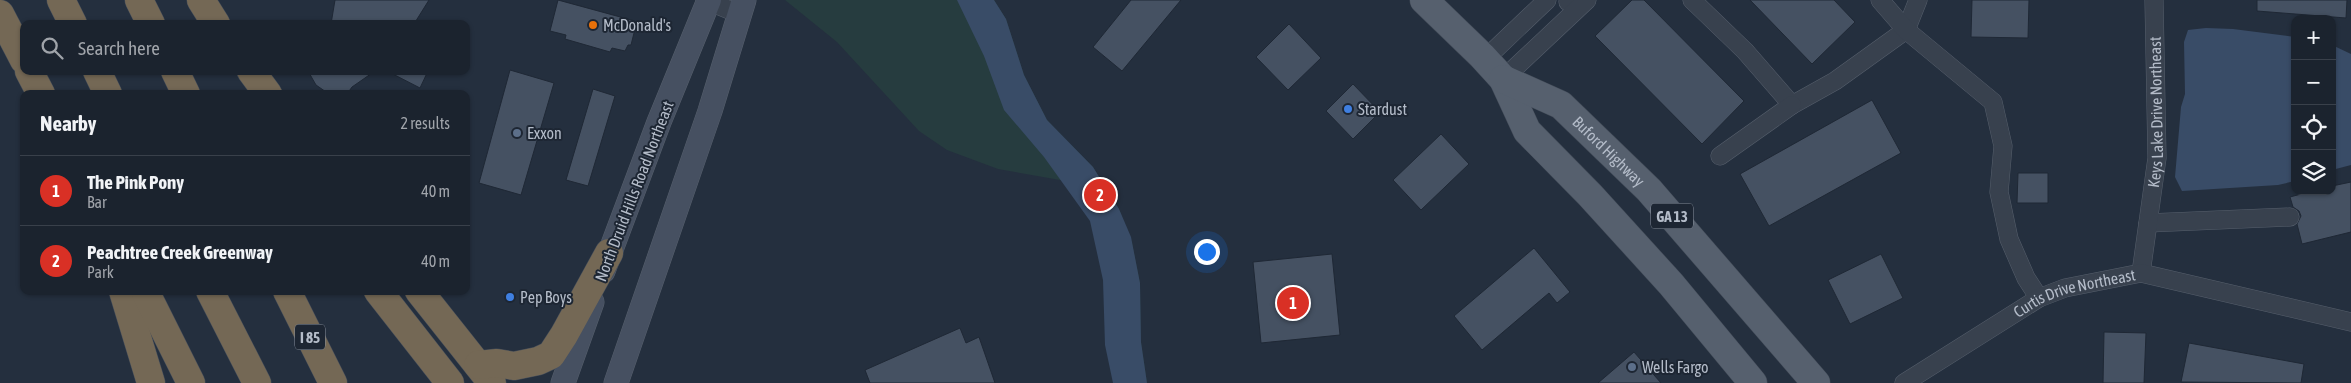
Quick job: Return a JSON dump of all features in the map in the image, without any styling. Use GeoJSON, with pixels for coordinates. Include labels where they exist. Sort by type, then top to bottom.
{"type":"FeatureCollection","features":[{"type":"Feature","properties":{"kind":"highway"},"geometry":{"type":"LineString","coordinates":[[61,0],[71,20]]}},
{"type":"Feature","properties":{"kind":"highway"},"geometry":{"type":"LineString","coordinates":[[139,0],[149,20]]}},
{"type":"Feature","properties":{"kind":"highway"},"geometry":{"type":"LineString","coordinates":[[201,0],[214,20]]}},
{"type":"Feature","properties":{"kind":"highway"},"geometry":{"type":"LineString","coordinates":[[0,14],[20,52]]}},
{"type":"Feature","properties":{"kind":"highway"},"geometry":{"type":"LineString","coordinates":[[31,75],[39,90]]}},
{"type":"Feature","properties":{"kind":"highway"},"geometry":{"type":"LineString","coordinates":[[99,75],[106,90]]}},
{"type":"Feature","properties":{"kind":"highway"},"geometry":{"type":"LineString","coordinates":[[177,75],[184,90]]}},
{"type":"Feature","properties":{"kind":"highway"},"geometry":{"type":"LineString","coordinates":[[254,75],[265,90]]}},
{"type":"Feature","properties":{"kind":"highway"},"geometry":{"type":"LineString","coordinates":[[421,295],[485,374],[497,363],[514,366],[538,361],[551,355],[609,253]]}},
{"type":"Feature","properties":{"kind":"highway"},"geometry":{"type":"LineString","coordinates":[[124,295],[151,383]]}},
{"type":"Feature","properties":{"kind":"highway"},"geometry":{"type":"LineString","coordinates":[[147,295],[191,383]]}},
{"type":"Feature","properties":{"kind":"highway"},"geometry":{"type":"LineString","coordinates":[[212,295],[257,383]]}},
{"type":"Feature","properties":{"kind":"highway","name":"I 85"},"geometry":{"type":"LineString","coordinates":[[289,295],[333,383]]}},
{"type":"Feature","properties":{"kind":"highway"},"geometry":{"type":"LineString","coordinates":[[381,295],[450,383]]}},
{"type":"Feature","properties":{"kind":"main road","name":"North Druid Hills Road Northeast"},"geometry":{"type":"LineString","coordinates":[[563,383],[609,253],[707,0]]}},
{"type":"Feature","properties":{"kind":"main road","name":"Buford Highway"},"geometry":{"type":"LineString","coordinates":[[1424,0],[1494,69],[1561,105],[1643,185],[1781,340],[1816,383]]}},
{"type":"Feature","properties":{"kind":"main road"},"geometry":{"type":"LineString","coordinates":[[616,383],[710,111],[742,7]]}},
{"type":"Feature","properties":{"kind":"main road","name":"Buford Highway"},"geometry":{"type":"LineString","coordinates":[[1494,69],[1526,131],[1590,195],[1671,284],[1753,383]]}},
{"type":"Feature","properties":{"kind":"street"},"geometry":{"type":"LineString","coordinates":[[707,0],[742,7]]}},
{"type":"Feature","properties":{"kind":"street"},"geometry":{"type":"LineString","coordinates":[[1494,69],[1547,0]]}},
{"type":"Feature","properties":{"kind":"street"},"geometry":{"type":"LineString","coordinates":[[1692,0],[1745,51],[1792,105]]}},
{"type":"Feature","properties":{"kind":"street"},"geometry":{"type":"LineString","coordinates":[[1880,0],[1906,30],[1993,102],[2003,146],[1999,192],[2009,239],[2026,278],[2039,298]]}},
{"type":"Feature","properties":{"kind":"street"},"geometry":{"type":"LineString","coordinates":[[1720,156],[1792,105],[1835,81],[1906,30],[1918,0]]}},
{"type":"Feature","properties":{"kind":"street","name":"Keys Lake Drive Northeast"},"geometry":{"type":"LineString","coordinates":[[2141,274],[2157,158],[2154,0]]}},
{"type":"Feature","properties":{"kind":"street"},"geometry":{"type":"LineString","coordinates":[[1494,69],[1574,2]]}},
{"type":"Feature","properties":{"kind":"street"},"geometry":{"type":"LineString","coordinates":[[2148,223],[2290,217]]}},
{"type":"Feature","properties":{"kind":"street","name":"Curtis Drive Northeast"},"geometry":{"type":"LineString","coordinates":[[1904,383],[2039,298],[2065,288],[2141,274],[2351,322]]}},
{"type":"Feature","properties":{"kind":"green space"},"geometry":{"type":"Polygon","coordinates":[[[785,0],[994,0],[1006,19],[1024,75],[1047,120],[1093,167],[1119,209],[1132,243],[1140,283],[1141,342],[1147,383],[1081,181],[1060,180],[998,169],[947,150],[919,131],[837,42],[785,0]]]}},
{"type":"Feature","properties":{"kind":"water"},"geometry":{"type":"Polygon","coordinates":[[[957,0],[994,0],[1006,19],[1024,75],[1047,120],[1093,167],[1119,209],[1131,237],[1140,283],[1141,342],[1147,383],[1113,383],[1105,345],[1103,280],[1090,221],[1044,157],[1004,110],[984,56],[957,0]]]}},
{"type":"Feature","properties":{"kind":"water"},"geometry":{"type":"Polygon","coordinates":[[[2206,28],[2233,29],[2291,36],[2291,182],[2278,185],[2182,191],[2175,177],[2181,107],[2185,94],[2184,42],[2188,30],[2206,28]]]}},
{"type":"Feature","properties":{"kind":"water"},"geometry":{"type":"Polygon","coordinates":[[[2336,47],[2351,54],[2351,165],[2336,169],[2336,47]]]}},
{"type":"Feature","properties":{"kind":"building"},"geometry":{"type":"Polygon","coordinates":[[[335,0],[429,0],[416,20],[332,20],[335,0]]]}},
{"type":"Feature","properties":{"kind":"building","name":"McDonald's"},"geometry":{"type":"Polygon","coordinates":[[[558,0],[635,21],[631,45],[628,45],[625,51],[612,48],[610,52],[565,39],[566,35],[550,31],[558,0]]]}},
{"type":"Feature","properties":{"kind":"building"},"geometry":{"type":"Polygon","coordinates":[[[1131,0],[1181,0],[1122,71],[1093,47],[1131,0]]]}},
{"type":"Feature","properties":{"kind":"building"},"geometry":{"type":"Polygon","coordinates":[[[1632,0],[1644,0],[1744,101],[1702,144],[1595,36],[1632,0]]]}},
{"type":"Feature","properties":{"kind":"building"},"geometry":{"type":"Polygon","coordinates":[[[1750,0],[1834,0],[1855,22],[1812,64],[1750,0]]]}},
{"type":"Feature","properties":{"kind":"building"},"geometry":{"type":"Polygon","coordinates":[[[1972,0],[2029,0],[2028,38],[1971,37],[1972,0]]]}},
{"type":"Feature","properties":{"kind":"building"},"geometry":{"type":"Polygon","coordinates":[[[2257,0],[2347,0],[2346,18],[2336,17],[2336,15],[2257,11],[2257,0]]]}},
{"type":"Feature","properties":{"kind":"building"},"geometry":{"type":"Polygon","coordinates":[[[1289,24],[1321,58],[1288,90],[1256,57],[1289,24]]]}},
{"type":"Feature","properties":{"kind":"building"},"geometry":{"type":"Polygon","coordinates":[[[510,70],[554,83],[521,195],[479,183],[510,70]]]}},
{"type":"Feature","properties":{"kind":"building"},"geometry":{"type":"Polygon","coordinates":[[[310,75],[369,75],[350,90],[323,90],[316,85],[310,75]]]}},
{"type":"Feature","properties":{"kind":"building"},"geometry":{"type":"Polygon","coordinates":[[[395,75],[426,75],[420,88],[395,75]]]}},
{"type":"Feature","properties":{"kind":"building"},"geometry":{"type":"Polygon","coordinates":[[[1353,84],[1380,112],[1353,139],[1326,111],[1353,84]]]}},
{"type":"Feature","properties":{"kind":"building"},"geometry":{"type":"Polygon","coordinates":[[[593,89],[615,96],[588,186],[566,180],[593,89]]]}},
{"type":"Feature","properties":{"kind":"building"},"geometry":{"type":"Polygon","coordinates":[[[1872,100],[1901,153],[1769,226],[1740,174],[1872,100]]]}},
{"type":"Feature","properties":{"kind":"building"},"geometry":{"type":"Polygon","coordinates":[[[1441,134],[1469,164],[1421,210],[1393,180],[1441,134]]]}},
{"type":"Feature","properties":{"kind":"building"},"geometry":{"type":"Polygon","coordinates":[[[2018,173],[2048,173],[2048,203],[2017,203],[2018,173]]]}},
{"type":"Feature","properties":{"kind":"building"},"geometry":{"type":"Polygon","coordinates":[[[2351,182],[2351,232],[2302,244],[2297,224],[2301,216],[2299,211],[2293,207],[2290,197],[2297,195],[2336,195],[2336,185],[2351,182]]]}},
{"type":"Feature","properties":{"kind":"building"},"geometry":{"type":"Polygon","coordinates":[[[1534,248],[1570,292],[1557,303],[1549,293],[1482,350],[1454,316],[1534,248]]]}},
{"type":"Feature","properties":{"kind":"building"},"geometry":{"type":"Polygon","coordinates":[[[1332,254],[1340,335],[1261,343],[1253,262],[1332,254]]]}},
{"type":"Feature","properties":{"kind":"building"},"geometry":{"type":"Polygon","coordinates":[[[1881,254],[1903,298],[1850,324],[1828,280],[1881,254]]]}},
{"type":"Feature","properties":{"kind":"building"},"geometry":{"type":"Polygon","coordinates":[[[960,328],[966,343],[979,337],[995,383],[870,383],[865,370],[960,328]]]}},
{"type":"Feature","properties":{"kind":"building"},"geometry":{"type":"Polygon","coordinates":[[[2104,332],[2146,333],[2144,383],[2103,383],[2104,332]]]}},
{"type":"Feature","properties":{"kind":"building"},"geometry":{"type":"Polygon","coordinates":[[[2189,343],[2304,364],[2301,383],[2181,382],[2189,343]]]}},
{"type":"Feature","properties":{"kind":"building","name":"Wells Fargo"},"geometry":{"type":"Polygon","coordinates":[[[1634,352],[1661,383],[1598,383],[1634,352]]]}},
{"type":"Feature","properties":{"kind":"place","name":"McDonald's"},"geometry":{"type":"Point","coordinates":[593,25]}},
{"type":"Feature","properties":{"kind":"place","name":"Stardust"},"geometry":{"type":"Point","coordinates":[1348,109]}},
{"type":"Feature","properties":{"kind":"place","name":"Exxon"},"geometry":{"type":"Point","coordinates":[517,133]}},
{"type":"Feature","properties":{"kind":"place","name":"Peachtree Creek Greenway"},"geometry":{"type":"Point","coordinates":[1100,195]}},
{"type":"Feature","properties":{"kind":"place","name":"Pep Boys"},"geometry":{"type":"Point","coordinates":[510,297]}},
{"type":"Feature","properties":{"kind":"place","name":"The Pink Pony"},"geometry":{"type":"Point","coordinates":[1293,303]}},
{"type":"Feature","properties":{"kind":"place","name":"Wells Fargo"},"geometry":{"type":"Point","coordinates":[1632,367]}}]}
